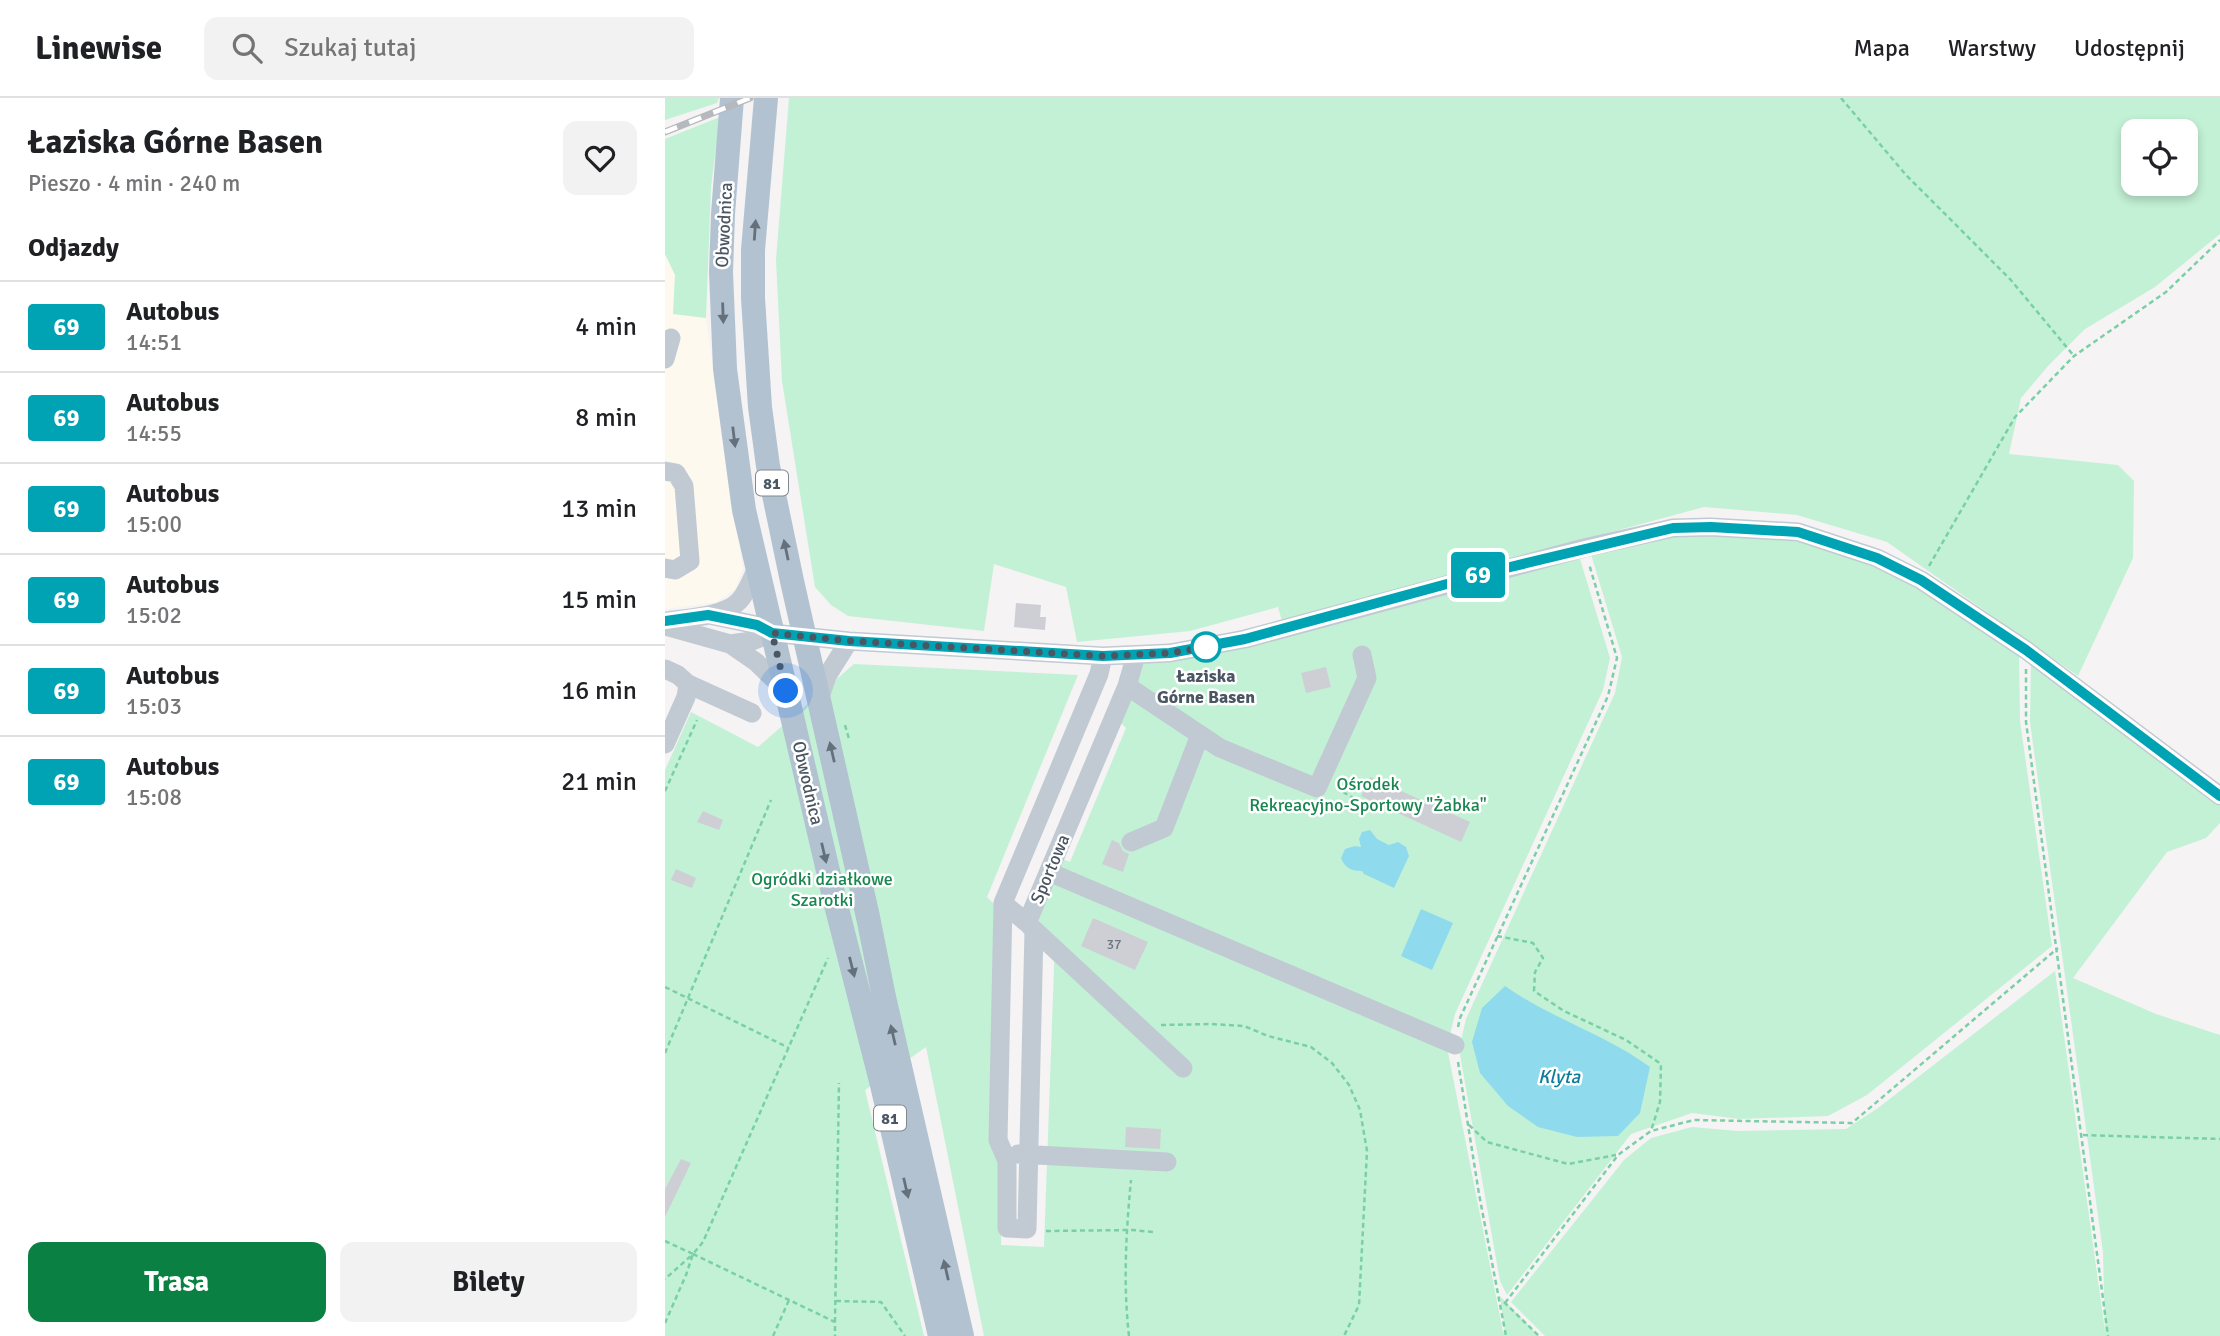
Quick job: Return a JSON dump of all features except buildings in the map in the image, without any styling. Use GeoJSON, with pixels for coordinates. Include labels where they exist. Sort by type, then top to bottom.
{"type":"FeatureCollection","features":[{"type":"Feature","properties":{"kind":"main road","name":"Obwodnica"},"geometry":{"type":"LineString","coordinates":[[732,98],[721,272],[724,354],[742,497],[835,901],[882,1085],[940,1336]]}},
{"type":"Feature","properties":{"kind":"main road","name":"Obwodnica"},"geometry":{"type":"LineString","coordinates":[[766,98],[753,250],[755,347],[768,466],[884,997],[962,1336]]}},
{"type":"Feature","properties":{"kind":"street"},"geometry":{"type":"LineString","coordinates":[[665,359],[671,338]]}},
{"type":"Feature","properties":{"kind":"street"},"geometry":{"type":"LineString","coordinates":[[665,471],[676,473],[684,486],[690,561],[675,570],[665,568]]}},
{"type":"Feature","properties":{"kind":"street"},"geometry":{"type":"LineString","coordinates":[[708,615],[757,625],[772,633],[849,641],[1103,656],[1170,653],[1245,639],[1584,548],[1673,528],[1711,527],[1798,532],[1877,558],[1921,580],[2026,650],[2220,796]]}},
{"type":"Feature","properties":{"kind":"street"},"geometry":{"type":"LineString","coordinates":[[665,621],[708,615],[732,606],[739,601],[757,568]]}},
{"type":"Feature","properties":{"kind":"street"},"geometry":{"type":"LineString","coordinates":[[665,626],[730,644],[756,662],[786,691]]}},
{"type":"Feature","properties":{"kind":"street"},"geometry":{"type":"LineString","coordinates":[[730,644],[752,641],[772,633]]}},
{"type":"Feature","properties":{"kind":"street"},"geometry":{"type":"LineString","coordinates":[[820,697],[827,676],[849,641]]}},
{"type":"Feature","properties":{"kind":"street","name":"Sportowa"},"geometry":{"type":"LineString","coordinates":[[1103,656],[1099,674],[1003,902],[1030,927],[1049,872],[1128,686],[1136,655]]}},
{"type":"Feature","properties":{"kind":"street"},"geometry":{"type":"LineString","coordinates":[[1128,686],[1220,748],[1317,788],[1367,678],[1361,655]]}},
{"type":"Feature","properties":{"kind":"street"},"geometry":{"type":"LineString","coordinates":[[665,669],[688,684],[752,713]]}},
{"type":"Feature","properties":{"kind":"street"},"geometry":{"type":"LineString","coordinates":[[665,744],[686,697],[688,684]]}},
{"type":"Feature","properties":{"kind":"street"},"geometry":{"type":"LineString","coordinates":[[1131,842],[1164,828],[1200,735]]}},
{"type":"Feature","properties":{"kind":"street"},"geometry":{"type":"LineString","coordinates":[[1049,872],[1455,1045]]}},
{"type":"Feature","properties":{"kind":"street"},"geometry":{"type":"LineString","coordinates":[[1003,902],[998,1140],[1007,1161],[1007,1228],[1027,1229],[1030,927]]}},
{"type":"Feature","properties":{"kind":"street"},"geometry":{"type":"LineString","coordinates":[[1030,927],[1183,1068]]}},
{"type":"Feature","properties":{"kind":"street"},"geometry":{"type":"LineString","coordinates":[[1003,1153],[1167,1162]]}},
{"type":"Feature","properties":{"kind":"path"},"geometry":{"type":"LineString","coordinates":[[1841,98],[1906,175],[2010,279],[2074,356]]}},
{"type":"Feature","properties":{"kind":"path"},"geometry":{"type":"LineString","coordinates":[[1921,580],[2015,417],[2074,356],[2166,292],[2220,240]]}},
{"type":"Feature","properties":{"kind":"path"},"geometry":{"type":"LineString","coordinates":[[1506,1336],[1455,1045],[1460,1018],[1608,696],[1617,658],[1584,548]]}},
{"type":"Feature","properties":{"kind":"path"},"geometry":{"type":"LineString","coordinates":[[2026,650],[2026,722],[2108,1336]]}},
{"type":"Feature","properties":{"kind":"path"},"geometry":{"type":"LineString","coordinates":[[843,718],[849,739]]}},
{"type":"Feature","properties":{"kind":"path"},"geometry":{"type":"LineString","coordinates":[[665,791],[697,720]]}},
{"type":"Feature","properties":{"kind":"path"},"geometry":{"type":"LineString","coordinates":[[1343,792],[1355,799]]}},
{"type":"Feature","properties":{"kind":"path"},"geometry":{"type":"LineString","coordinates":[[665,1053],[771,800]]}},
{"type":"Feature","properties":{"kind":"path"},"geometry":{"type":"LineString","coordinates":[[1497,936],[1534,943],[1543,958],[1535,972],[1534,990],[1564,1011],[1626,1040],[1661,1064],[1660,1101],[1651,1131]]}},
{"type":"Feature","properties":{"kind":"path"},"geometry":{"type":"LineString","coordinates":[[1505,1303],[1618,1155],[1651,1131],[1694,1121],[1852,1123],[2057,948]]}},
{"type":"Feature","properties":{"kind":"path"},"geometry":{"type":"LineString","coordinates":[[665,1279],[703,1242],[828,958]]}},
{"type":"Feature","properties":{"kind":"path"},"geometry":{"type":"LineString","coordinates":[[665,986],[789,1048]]}},
{"type":"Feature","properties":{"kind":"path"},"geometry":{"type":"LineString","coordinates":[[1137,1025],[1244,1026],[1311,1047],[1332,1063],[1349,1085],[1360,1110],[1367,1151],[1359,1305],[1344,1336]]}},
{"type":"Feature","properties":{"kind":"path"},"geometry":{"type":"LineString","coordinates":[[835,1336],[839,1083]]}},
{"type":"Feature","properties":{"kind":"path"},"geometry":{"type":"LineString","coordinates":[[1469,1125],[1487,1142],[1567,1164],[1618,1155]]}},
{"type":"Feature","properties":{"kind":"path"},"geometry":{"type":"LineString","coordinates":[[2082,1135],[2220,1139]]}},
{"type":"Feature","properties":{"kind":"path"},"geometry":{"type":"LineString","coordinates":[[1129,1336],[1125,1280],[1131,1180]]}},
{"type":"Feature","properties":{"kind":"path"},"geometry":{"type":"LineString","coordinates":[[1046,1231],[1154,1232]]}},
{"type":"Feature","properties":{"kind":"path"},"geometry":{"type":"LineString","coordinates":[[665,1241],[835,1322]]}},
{"type":"Feature","properties":{"kind":"path"},"geometry":{"type":"LineString","coordinates":[[665,1322],[693,1254]]}},
{"type":"Feature","properties":{"kind":"path"},"geometry":{"type":"LineString","coordinates":[[1500,1296],[1539,1336]]}},
{"type":"Feature","properties":{"kind":"path"},"geometry":{"type":"LineString","coordinates":[[773,1336],[789,1300]]}},
{"type":"Feature","properties":{"kind":"path"},"geometry":{"type":"LineString","coordinates":[[836,1300],[881,1302],[905,1336]]}},
{"type":"Feature","properties":{"kind":"shaded area"},"geometry":{"type":"Polygon","coordinates":[[[665,254],[675,275],[673,314],[706,318],[743,569],[735,589],[717,602],[667,609],[665,608],[665,254]]]}},
{"type":"Feature","properties":{"kind":"green space"},"geometry":{"type":"Polygon","coordinates":[[[665,98],[719,98],[717,103],[665,120],[665,98]]]}},
{"type":"Feature","properties":{"kind":"green space"},"geometry":{"type":"Polygon","coordinates":[[[789,98],[2220,98],[2220,234],[2155,287],[2085,329],[2021,398],[2009,454],[2118,465],[2134,481],[2133,558],[2078,676],[1887,542],[1797,515],[1704,507],[1282,621],[1278,607],[1190,631],[1077,642],[1066,587],[994,564],[984,631],[848,616],[831,605],[815,587],[782,381],[776,260],[789,98]]]}},
{"type":"Feature","properties":{"kind":"green space"},"geometry":{"type":"Polygon","coordinates":[[[720,117],[711,187],[706,318],[673,314],[675,275],[665,254],[665,139],[720,117]]]}},
{"type":"Feature","properties":{"kind":"green space"},"geometry":{"type":"Polygon","coordinates":[[[1704,524],[1880,557],[2019,653],[2020,721],[2052,946],[1867,1095],[1828,1116],[1739,1119],[1692,1113],[1631,1134],[1507,1295],[1500,1281],[1459,1049],[1466,1019],[1615,693],[1622,657],[1590,551],[1704,524]]]}},
{"type":"Feature","properties":{"kind":"green space"},"geometry":{"type":"Polygon","coordinates":[[[1580,559],[1610,658],[1603,690],[1455,1014],[1447,1047],[1503,1332],[1505,1333],[1500,1296],[1539,1336],[984,1336],[926,1047],[865,1090],[924,1336],[665,1336],[665,770],[691,712],[758,747],[854,664],[1078,675],[987,897],[999,909],[1003,1169],[1001,1245],[1044,1247],[1055,940],[1033,923],[1060,858],[1070,862],[1126,728],[1118,720],[1142,662],[1580,559]]]}},
{"type":"Feature","properties":{"kind":"green space"},"geometry":{"type":"Polygon","coordinates":[[[2031,660],[2220,806],[2220,823],[2206,838],[2167,852],[2073,978],[2156,1014],[2220,1035],[2220,1336],[1545,1336],[1511,1302],[1624,1160],[1651,1138],[1692,1127],[1738,1131],[1846,1129],[1878,1108],[2055,971],[2105,1331],[2103,1252],[2030,722],[2031,660]]]}},
{"type":"Feature","properties":{"kind":"water"},"geometry":{"type":"Polygon","coordinates":[[[1370,830],[1377,839],[1389,845],[1398,842],[1406,847],[1409,856],[1394,888],[1362,871],[1349,868],[1341,858],[1345,849],[1361,847],[1359,839],[1362,832],[1370,830]]]}},
{"type":"Feature","properties":{"kind":"water"},"geometry":{"type":"Polygon","coordinates":[[[1421,909],[1453,923],[1432,970],[1401,956],[1421,909]]]}},
{"type":"Feature","properties":{"kind":"water","name":"Klyta"},"geometry":{"type":"Polygon","coordinates":[[[1505,986],[1540,1008],[1633,1055],[1650,1067],[1640,1113],[1618,1136],[1577,1137],[1538,1127],[1508,1106],[1480,1073],[1472,1042],[1482,1008],[1505,986]]]}},
{"type":"Feature","properties":{"kind":"railway"},"geometry":{"type":"LineString","coordinates":[[665,132],[750,98]]}},
{"type":"Feature","properties":{"kind":"bus line","name":"69"},"geometry":{"type":"LineString","coordinates":[[665,621],[708,615],[757,625],[772,633],[849,641],[1103,656],[1170,653],[1245,639],[1448,583],[1673,528],[1711,527],[1798,532],[1877,558],[1921,580],[2026,650],[2220,796]]}},
{"type":"Feature","properties":{"kind":"place","name":"Łaziska Górne Basen"},"geometry":{"type":"Point","coordinates":[1206,647]}},
{"type":"Feature","properties":{"kind":"route"},"geometry":{"type":"LineString","coordinates":[[786,691],[772,633],[849,641],[1103,656],[1170,653],[1206,647]]}},
{"type":"Feature","properties":{"kind":"park label","name":"Ośrodek Rekreacyjno-Sportowy \"Żabka\""},"geometry":{"type":"Point","coordinates":[1368,794]}},
{"type":"Feature","properties":{"kind":"park label","name":"Ogródki działkowe Szarotki"},"geometry":{"type":"Point","coordinates":[822,889]}}]}
